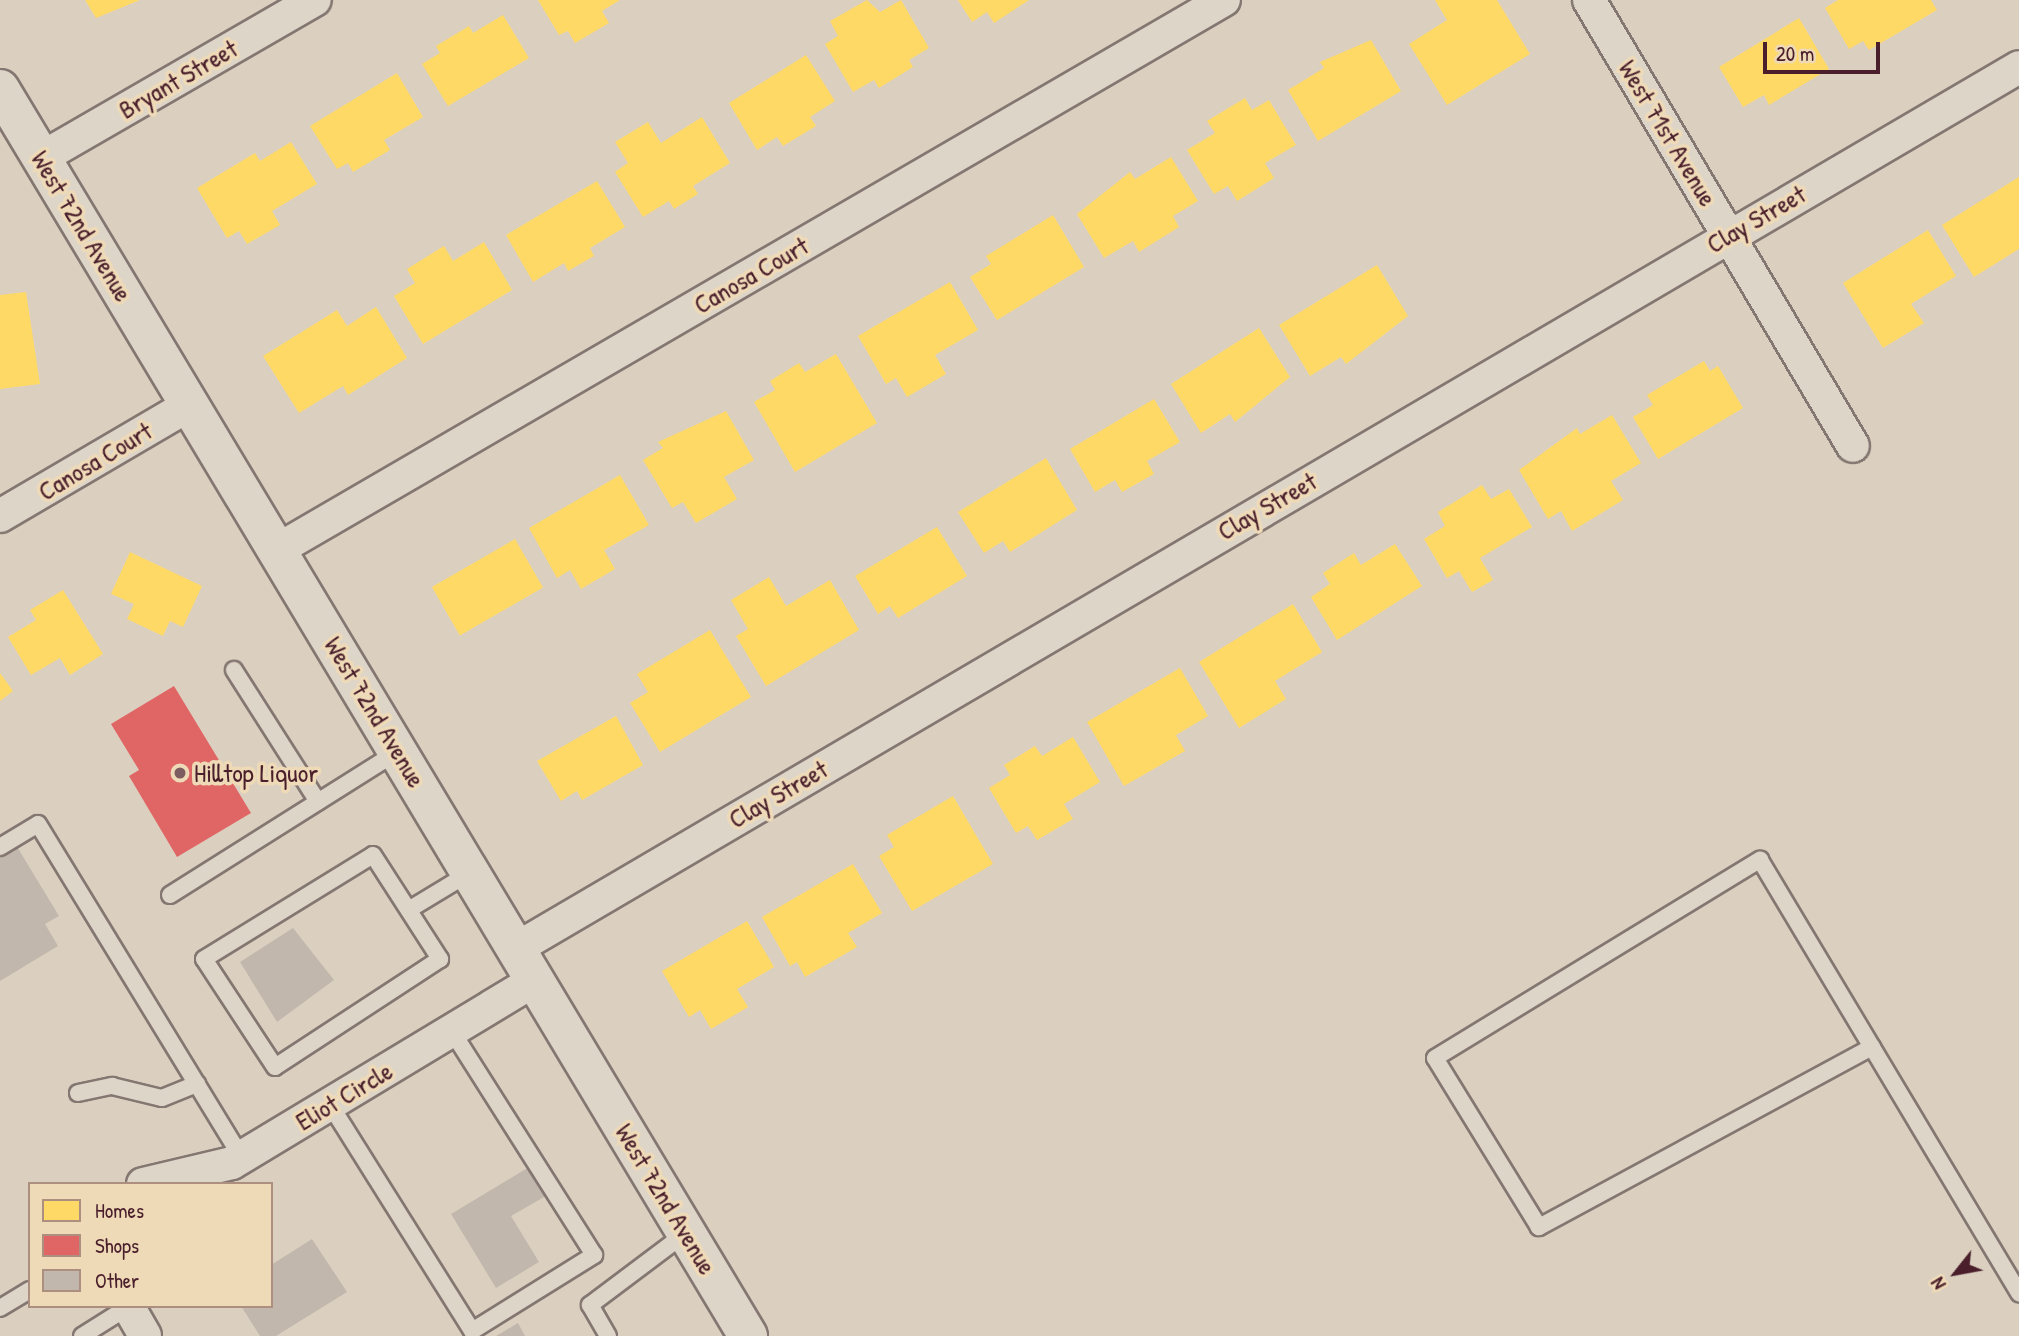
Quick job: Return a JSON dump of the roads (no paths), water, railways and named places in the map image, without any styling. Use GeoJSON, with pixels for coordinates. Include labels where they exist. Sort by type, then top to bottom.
{"type":"FeatureCollection","features":[{"type":"Feature","properties":{"kind":"main road","name":"West 72nd Avenue"},"geometry":{"type":"LineString","coordinates":[[0,89],[748,1336]]}},
{"type":"Feature","properties":{"kind":"street","name":"Bryant Street"},"geometry":{"type":"LineString","coordinates":[[41,159],[315,0]]}},
{"type":"Feature","properties":{"kind":"street","name":"Canosa Court"},"geometry":{"type":"LineString","coordinates":[[277,550],[1224,0]]}},
{"type":"Feature","properties":{"kind":"street","name":"West 71st Avenue"},"geometry":{"type":"LineString","coordinates":[[1589,0],[1853,446]]}},
{"type":"Feature","properties":{"kind":"street","name":"Clay Street"},"geometry":{"type":"LineString","coordinates":[[525,964],[1728,235],[2019,67]]}},
{"type":"Feature","properties":{"kind":"street","name":"Canosa Court"},"geometry":{"type":"LineString","coordinates":[[0,516],[190,405]]}},
{"type":"Feature","properties":{"kind":"street","name":"Eliot Circle"},"geometry":{"type":"LineString","coordinates":[[156,1182],[194,1176],[241,1157],[331,1106],[452,1031],[525,964]]}},
{"type":"Feature","properties":{"kind":"street"},"geometry":{"type":"LineString","coordinates":[[129,1308],[145,1336]]}},
{"type":"Feature","properties":{"kind":"lane"},"geometry":{"type":"LineString","coordinates":[[234,670],[318,802]]}},
{"type":"Feature","properties":{"kind":"lane"},"geometry":{"type":"LineString","coordinates":[[170,895],[398,751]]}},
{"type":"Feature","properties":{"kind":"lane"},"geometry":{"type":"LineString","coordinates":[[0,847],[38,824],[241,1157]]}},
{"type":"Feature","properties":{"kind":"lane"},"geometry":{"type":"LineString","coordinates":[[373,855],[410,909],[440,959],[275,1067],[204,959],[373,855]]}},
{"type":"Feature","properties":{"kind":"lane"},"geometry":{"type":"LineString","coordinates":[[1872,1047],[1539,1227],[1435,1058],[1760,860],[1872,1047],[2019,1293]]}},
{"type":"Feature","properties":{"kind":"lane"},"geometry":{"type":"LineString","coordinates":[[410,909],[471,872]]}},
{"type":"Feature","properties":{"kind":"lane"},"geometry":{"type":"LineString","coordinates":[[331,1106],[472,1331],[527,1297],[594,1255],[452,1031]]}},
{"type":"Feature","properties":{"kind":"lane"},"geometry":{"type":"LineString","coordinates":[[78,1093],[112,1086],[162,1098],[197,1084]]}},
{"type":"Feature","properties":{"kind":"lane"},"geometry":{"type":"LineString","coordinates":[[608,1336],[590,1305],[686,1233]]}},
{"type":"Feature","properties":{"kind":"lane"},"geometry":{"type":"LineString","coordinates":[[0,1308],[28,1291]]}},
{"type":"Feature","properties":{"kind":"lane"},"geometry":{"type":"LineString","coordinates":[[82,1336],[126,1308]]}},
{"type":"Feature","properties":{"kind":"place","name":"Hilltop Liquor"},"geometry":{"type":"Point","coordinates":[180,773]}}]}
